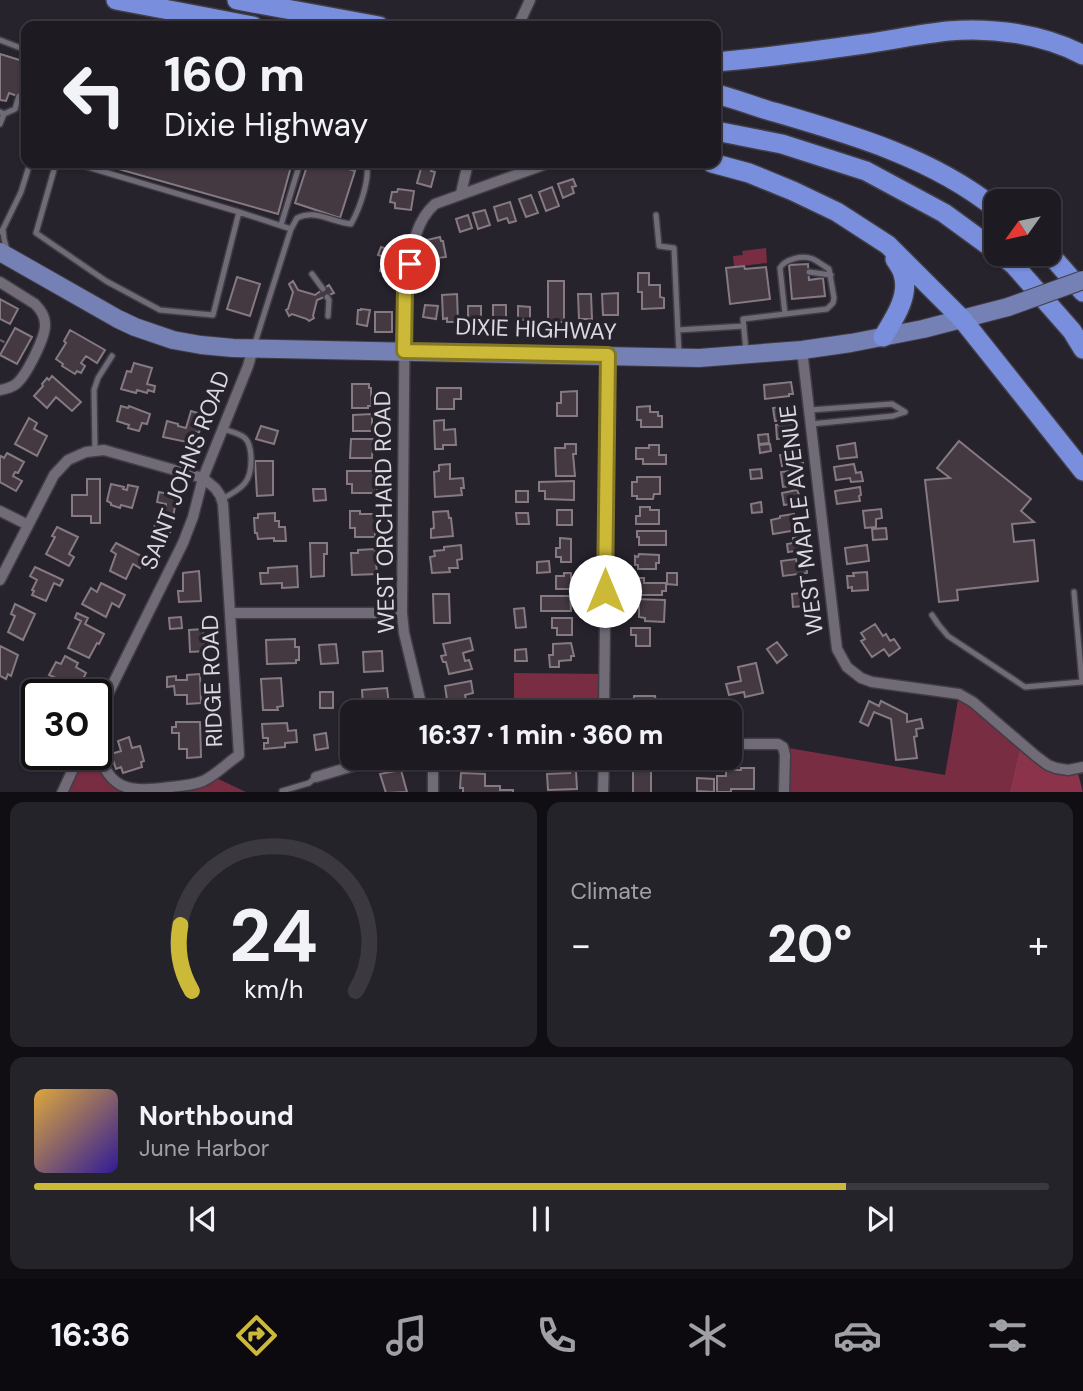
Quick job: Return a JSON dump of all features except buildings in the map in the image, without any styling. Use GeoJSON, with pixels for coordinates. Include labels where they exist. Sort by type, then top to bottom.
{"type":"FeatureCollection","features":[{"type":"Feature","properties":{"kind":"highway"},"geometry":{"type":"LineString","coordinates":[[116,0],[227,21]]}},
{"type":"Feature","properties":{"kind":"highway"},"geometry":{"type":"LineString","coordinates":[[237,0],[352,21]]}},
{"type":"Feature","properties":{"kind":"highway"},"geometry":{"type":"LineString","coordinates":[[721,61],[949,31],[997,30],[1067,46],[1083,55]]}},
{"type":"Feature","properties":{"kind":"highway"},"geometry":{"type":"LineString","coordinates":[[721,96],[853,136],[916,160],[984,200]]}},
{"type":"Feature","properties":{"kind":"highway"},"geometry":{"type":"LineString","coordinates":[[721,132],[782,144],[866,172],[944,213],[984,242]]}},
{"type":"Feature","properties":{"kind":"highway"},"geometry":{"type":"LineString","coordinates":[[721,165],[785,187],[837,212],[888,246],[961,319],[1083,471]]}},
{"type":"Feature","properties":{"kind":"highway"},"geometry":{"type":"LineString","coordinates":[[883,337],[898,311],[905,291],[904,275],[888,246]]}},
{"type":"Feature","properties":{"kind":"highway"},"geometry":{"type":"LineString","coordinates":[[1015,266],[1072,331],[1083,349]]}},
{"type":"Feature","properties":{"kind":"highway"},"geometry":{"type":"LineString","coordinates":[[1060,266],[1083,292]]}},
{"type":"Feature","properties":{"kind":"main road","name":"DIXIE HIGHWAY"},"geometry":{"type":"LineString","coordinates":[[5,255],[135,327],[187,343],[253,349],[699,358],[802,350],[883,337],[961,319],[1008,307],[1083,280]]}},
{"type":"Feature","properties":{"kind":"street"},"geometry":{"type":"LineString","coordinates":[[520,21],[530,0]]}},
{"type":"Feature","properties":{"kind":"street"},"geometry":{"type":"LineString","coordinates":[[461,193],[467,168]]}},
{"type":"Feature","properties":{"kind":"street","name":"WEST ORCHARD ROAD"},"geometry":{"type":"LineString","coordinates":[[420,700],[404,633],[402,613],[405,288],[414,240],[420,222],[435,204],[534,168]]}},
{"type":"Feature","properties":{"kind":"street"},"geometry":{"type":"LineString","coordinates":[[0,282],[35,304],[40,309],[46,327],[22,377],[15,385],[0,390]]}},
{"type":"Feature","properties":{"kind":"street","name":"SAINT JOHNS ROAD"},"geometry":{"type":"LineString","coordinates":[[112,686],[183,543],[204,478],[253,349]]}},
{"type":"Feature","properties":{"kind":"street","name":"WEST MAPLE AVENUE"},"geometry":{"type":"LineString","coordinates":[[802,350],[837,649],[843,661],[854,673],[872,682],[959,694],[973,702],[1048,765],[1068,770],[1083,767]]}},
{"type":"Feature","properties":{"kind":"street"},"geometry":{"type":"LineString","coordinates":[[604,700],[608,355]]}},
{"type":"Feature","properties":{"kind":"street"},"geometry":{"type":"LineString","coordinates":[[0,580],[54,475],[68,460],[86,452],[104,450],[204,478],[222,499]]}},
{"type":"Feature","properties":{"kind":"street","name":"RIDGE ROAD"},"geometry":{"type":"LineString","coordinates":[[105,770],[119,786],[151,790],[202,781],[239,755],[222,499]]}},
{"type":"Feature","properties":{"kind":"street"},"geometry":{"type":"LineString","coordinates":[[0,511],[28,526]]}},
{"type":"Feature","properties":{"kind":"street"},"geometry":{"type":"LineString","coordinates":[[230,612],[402,613]]}},
{"type":"Feature","properties":{"kind":"street"},"geometry":{"type":"LineString","coordinates":[[742,744],[778,744],[783,747],[784,792]]}},
{"type":"Feature","properties":{"kind":"street"},"geometry":{"type":"LineString","coordinates":[[62,792],[73,770]]}},
{"type":"Feature","properties":{"kind":"street"},"geometry":{"type":"LineString","coordinates":[[316,777],[340,770]]}},
{"type":"Feature","properties":{"kind":"street"},"geometry":{"type":"LineString","coordinates":[[433,770],[433,792]]}},
{"type":"Feature","properties":{"kind":"street"},"geometry":{"type":"LineString","coordinates":[[603,792],[604,770]]}},
{"type":"Feature","properties":{"kind":"lane"},"geometry":{"type":"LineString","coordinates":[[0,40],[21,48]]}},
{"type":"Feature","properties":{"kind":"lane"},"geometry":{"type":"LineString","coordinates":[[0,124],[2,113],[15,109],[19,96]]}},
{"type":"Feature","properties":{"kind":"lane"},"geometry":{"type":"LineString","coordinates":[[5,255],[2,230],[21,192],[28,168]]}},
{"type":"Feature","properties":{"kind":"lane"},"geometry":{"type":"LineString","coordinates":[[55,168],[36,233],[106,281],[160,310],[213,315],[239,212]]}},
{"type":"Feature","properties":{"kind":"lane"},"geometry":{"type":"LineString","coordinates":[[92,168],[291,229]]}},
{"type":"Feature","properties":{"kind":"lane"},"geometry":{"type":"LineString","coordinates":[[281,225],[298,168]]}},
{"type":"Feature","properties":{"kind":"lane"},"geometry":{"type":"LineString","coordinates":[[253,349],[291,229],[297,218],[310,214],[351,224],[358,212],[367,168]]}},
{"type":"Feature","properties":{"kind":"lane"},"geometry":{"type":"LineString","coordinates":[[656,215],[659,246],[674,248],[679,357]]}},
{"type":"Feature","properties":{"kind":"lane"},"geometry":{"type":"LineString","coordinates":[[747,354],[743,319],[785,314],[827,309],[834,298],[829,269],[811,258],[787,260],[782,264],[780,268],[785,314]]}},
{"type":"Feature","properties":{"kind":"lane"},"geometry":{"type":"LineString","coordinates":[[808,272],[831,275]]}},
{"type":"Feature","properties":{"kind":"lane"},"geometry":{"type":"LineString","coordinates":[[312,274],[323,289]]}},
{"type":"Feature","properties":{"kind":"lane"},"geometry":{"type":"LineString","coordinates":[[781,275],[790,274]]}},
{"type":"Feature","properties":{"kind":"lane"},"geometry":{"type":"LineString","coordinates":[[327,297],[328,316]]}},
{"type":"Feature","properties":{"kind":"lane"},"geometry":{"type":"LineString","coordinates":[[678,330],[744,326]]}},
{"type":"Feature","properties":{"kind":"lane"},"geometry":{"type":"LineString","coordinates":[[95,451],[94,390],[98,378],[113,356]]}},
{"type":"Feature","properties":{"kind":"lane"},"geometry":{"type":"LineString","coordinates":[[810,410],[892,404],[905,412],[893,416],[811,424]]}},
{"type":"Feature","properties":{"kind":"lane"},"geometry":{"type":"LineString","coordinates":[[222,499],[242,487],[249,478],[251,468],[251,447],[247,439],[223,429]]}},
{"type":"Feature","properties":{"kind":"lane"},"geometry":{"type":"LineString","coordinates":[[932,614],[948,636],[1025,687],[1082,682],[1074,592]]}},
{"type":"Feature","properties":{"kind":"lane"},"geometry":{"type":"LineString","coordinates":[[282,791],[309,783],[316,777]]}},
{"type":"Feature","properties":{"kind":"path"},"geometry":{"type":"LineString","coordinates":[[0,340],[6,343]]}},
{"type":"Feature","properties":{"kind":"shaded area"},"geometry":{"type":"Polygon","coordinates":[[[766,248],[767,263],[734,267],[733,256],[743,255],[742,251],[766,248]]]}},
{"type":"Feature","properties":{"kind":"shaded area"},"geometry":{"type":"Polygon","coordinates":[[[514,673],[605,674],[604,700],[514,700],[514,673]]]}},
{"type":"Feature","properties":{"kind":"shaded area"},"geometry":{"type":"Polygon","coordinates":[[[959,694],[1021,743],[1009,792],[784,792],[783,747],[945,775],[959,694]]]}},
{"type":"Feature","properties":{"kind":"shaded area"},"geometry":{"type":"Polygon","coordinates":[[[1021,743],[1048,765],[1077,769],[1083,792],[1009,792],[1021,743]]]}},
{"type":"Feature","properties":{"kind":"shaded area"},"geometry":{"type":"Polygon","coordinates":[[[73,770],[112,770],[130,789],[212,776],[246,792],[62,792],[73,770]]]}},
{"type":"Feature","properties":{"kind":"route"},"geometry":{"type":"LineString","coordinates":[[410,264],[405,288],[404,351],[608,355],[605,591]]}}]}
